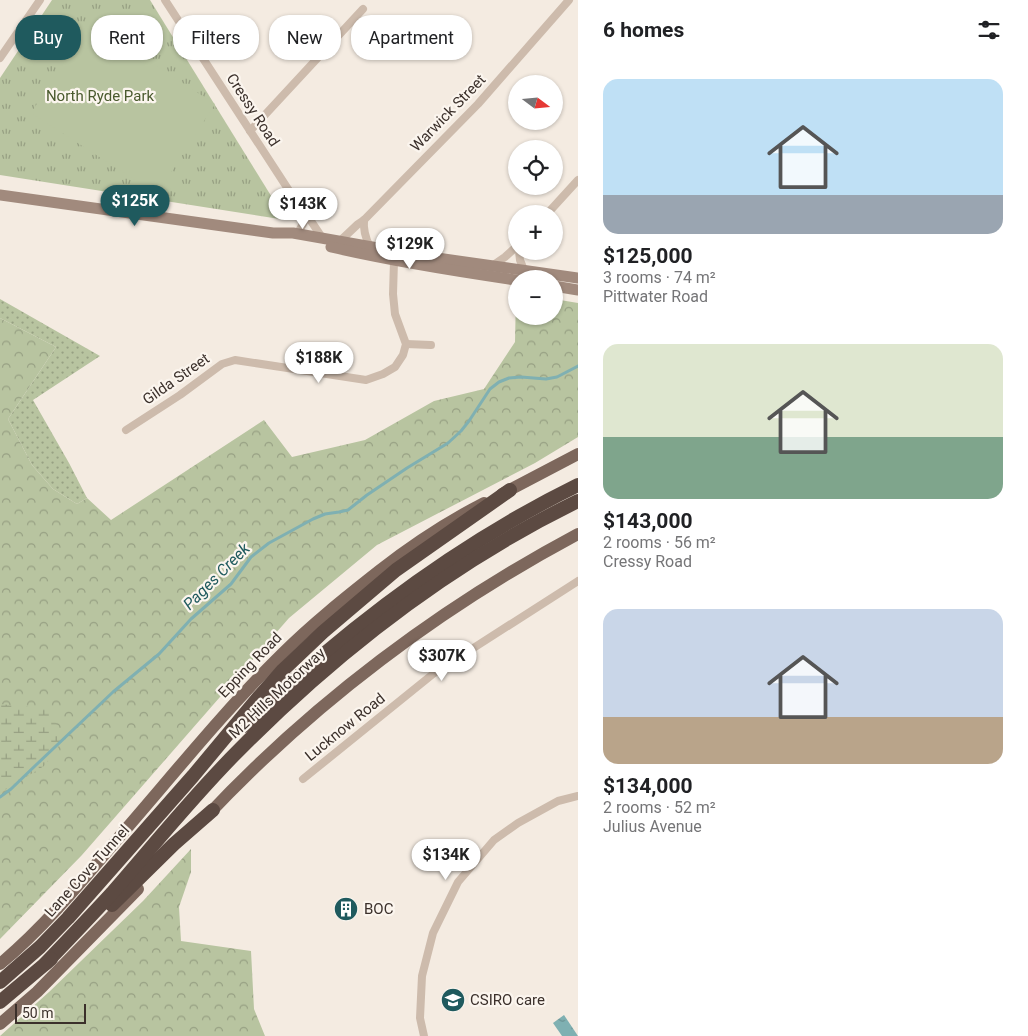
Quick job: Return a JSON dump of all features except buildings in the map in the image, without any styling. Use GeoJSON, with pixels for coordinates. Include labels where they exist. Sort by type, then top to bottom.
{"type":"FeatureCollection","features":[{"type":"Feature","properties":{"kind":"highway","name":"M2 Hills Motorway"},"geometry":{"type":"LineString","coordinates":[[193,776],[276,695],[343,636],[462,551],[508,523],[578,485]]}},
{"type":"Feature","properties":{"kind":"highway"},"geometry":{"type":"LineString","coordinates":[[193,776],[283,670],[322,632],[396,570],[510,490]]}},
{"type":"Feature","properties":{"kind":"highway","name":"M2 Hills Motorway"},"geometry":{"type":"LineString","coordinates":[[44,964],[100,906],[237,752],[297,694],[344,653],[417,597],[452,573],[504,541],[578,501]]}},
{"type":"Feature","properties":{"kind":"highway","name":"Lane Cove Tunnel"},"geometry":{"type":"LineString","coordinates":[[0,982],[68,918],[193,776]]}},
{"type":"Feature","properties":{"kind":"highway"},"geometry":{"type":"LineString","coordinates":[[0,1002],[115,903],[174,844],[213,810]]}},
{"type":"Feature","properties":{"kind":"main road"},"geometry":{"type":"LineString","coordinates":[[0,195],[273,233],[394,261],[508,279]]}},
{"type":"Feature","properties":{"kind":"main road"},"geometry":{"type":"LineString","coordinates":[[273,233],[294,233],[423,256],[524,270]]}},
{"type":"Feature","properties":{"kind":"main road"},"geometry":{"type":"LineString","coordinates":[[563,276],[578,278]]}},
{"type":"Feature","properties":{"kind":"main road"},"geometry":{"type":"LineString","coordinates":[[563,288],[578,290]]}},
{"type":"Feature","properties":{"kind":"main road","name":"Epping Road"},"geometry":{"type":"LineString","coordinates":[[0,964],[24,943],[67,897],[251,686],[297,640],[334,607],[396,558],[447,523],[578,454]]}},
{"type":"Feature","properties":{"kind":"main road"},"geometry":{"type":"LineString","coordinates":[[0,1024],[51,978],[265,757],[360,676],[473,596],[578,534]]}},
{"type":"Feature","properties":{"kind":"street"},"geometry":{"type":"LineString","coordinates":[[0,58],[40,0]]}},
{"type":"Feature","properties":{"kind":"street","name":"Cressy Road"},"geometry":{"type":"LineString","coordinates":[[165,0],[301,209],[323,239]]}},
{"type":"Feature","properties":{"kind":"street","name":"Warwick Street"},"geometry":{"type":"LineString","coordinates":[[340,241],[364,220],[478,104],[569,0]]}},
{"type":"Feature","properties":{"kind":"street"},"geometry":{"type":"LineString","coordinates":[[250,131],[363,9]]}},
{"type":"Feature","properties":{"kind":"street"},"geometry":{"type":"LineString","coordinates":[[555,205],[578,180]]}},
{"type":"Feature","properties":{"kind":"street"},"geometry":{"type":"LineString","coordinates":[[294,233],[298,231],[304,222],[301,209]]}},
{"type":"Feature","properties":{"kind":"street"},"geometry":{"type":"LineString","coordinates":[[364,220],[365,238],[394,261],[423,256]]}},
{"type":"Feature","properties":{"kind":"street"},"geometry":{"type":"LineString","coordinates":[[492,266],[508,254]]}},
{"type":"Feature","properties":{"kind":"street"},"geometry":{"type":"LineString","coordinates":[[520,260],[524,270]]}},
{"type":"Feature","properties":{"kind":"street"},"geometry":{"type":"LineString","coordinates":[[394,261],[392,294],[395,314],[406,344],[431,345]]}},
{"type":"Feature","properties":{"kind":"street","name":"Gilda Street"},"geometry":{"type":"LineString","coordinates":[[126,430],[180,395],[222,364],[235,360],[366,380],[395,367],[403,355],[406,344]]}},
{"type":"Feature","properties":{"kind":"street","name":"Lucknow Road"},"geometry":{"type":"LineString","coordinates":[[302,778],[434,674],[578,581]]}},
{"type":"Feature","properties":{"kind":"street"},"geometry":{"type":"LineString","coordinates":[[424,1036],[420,1018],[422,976],[433,933],[458,882],[494,840],[518,823],[558,801],[578,796]]}},
{"type":"Feature","properties":{"kind":"green space","name":"North Ryde Park"},"geometry":{"type":"Polygon","coordinates":[[[52,0],[150,0],[159,15],[91,15],[91,60],[163,60],[163,21],[173,37],[173,60],[187,60],[286,220],[0,175],[0,78],[15,56],[15,60],[81,60],[81,15],[42,15],[52,0]]]}},
{"type":"Feature","properties":{"kind":"green space"},"geometry":{"type":"Polygon","coordinates":[[[89,22],[91,23],[91,60],[147,60],[215,104],[157,194],[31,113],[65,60],[81,60],[81,35],[89,22]]]}},
{"type":"Feature","properties":{"kind":"green space"},"geometry":{"type":"Polygon","coordinates":[[[0,299],[100,356],[33,400],[87,498],[77,504],[53,489],[32,465],[8,419],[56,347],[0,318],[0,299]]]}},
{"type":"Feature","properties":{"kind":"green space"},"geometry":{"type":"Polygon","coordinates":[[[563,300],[578,303],[578,437],[535,463],[377,545],[289,618],[82,855],[0,939],[0,318],[56,347],[8,419],[32,465],[53,489],[77,504],[87,498],[111,520],[264,420],[292,457],[365,440],[434,401],[484,389],[515,342],[515,325],[563,325],[563,300]]]}},
{"type":"Feature","properties":{"kind":"green space"},"geometry":{"type":"Polygon","coordinates":[[[0,704],[48,709],[64,739],[44,766],[0,793],[0,704]]]}},
{"type":"Feature","properties":{"kind":"green space"},"geometry":{"type":"Polygon","coordinates":[[[191,849],[191,872],[179,907],[181,941],[251,951],[254,1009],[265,1036],[0,1036],[49,992],[143,901],[191,849]]]}},
{"type":"Feature","properties":{"kind":"water"},"geometry":{"type":"Polygon","coordinates":[[[564,1015],[578,1036],[562,1036],[553,1023],[564,1015]]]}},
{"type":"Feature","properties":{"kind":"waterway","name":"Pages Creek"},"geometry":{"type":"LineString","coordinates":[[0,797],[11,789],[113,692],[159,654],[191,619],[231,584],[251,557],[269,543],[313,519],[325,514],[348,510],[407,468],[448,443],[469,421],[490,389],[499,382],[509,378],[546,379],[557,377],[578,366]]}},
{"type":"Feature","properties":{"kind":"place","name":"BOC"},"geometry":{"type":"Point","coordinates":[346,909]}},
{"type":"Feature","properties":{"kind":"place","name":"CSIRO care"},"geometry":{"type":"Point","coordinates":[453,1000]}}]}
